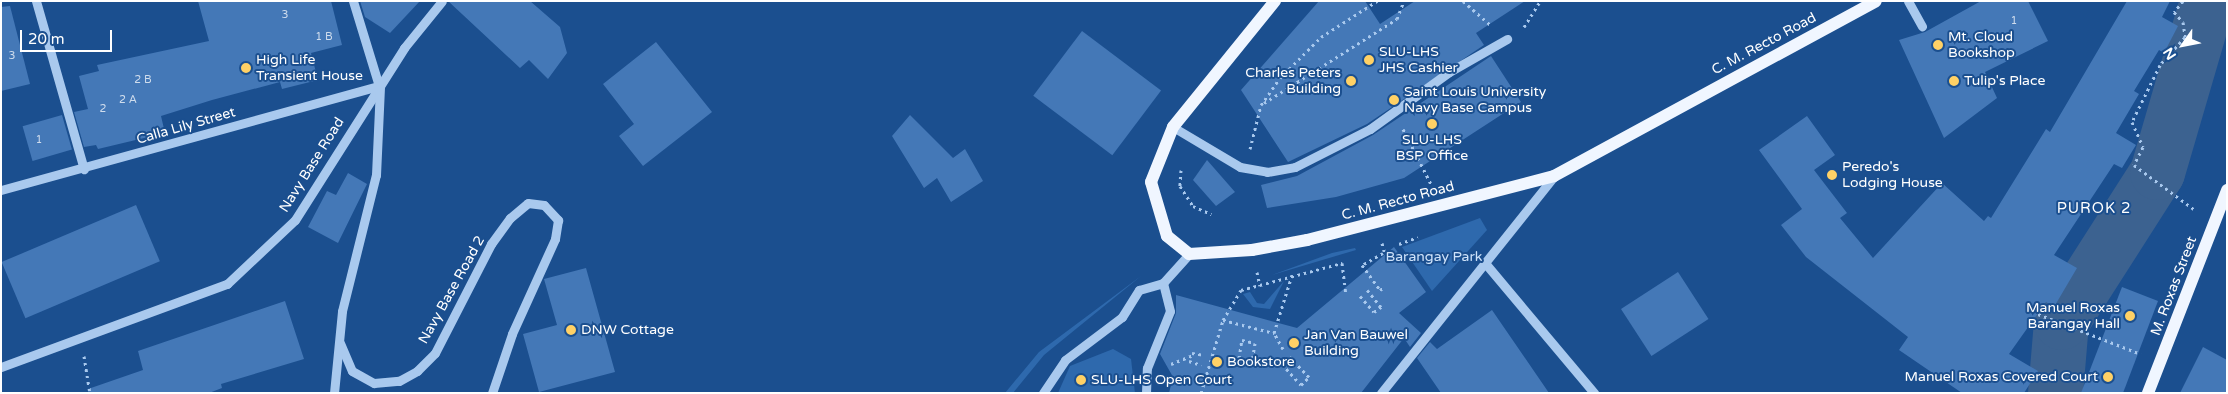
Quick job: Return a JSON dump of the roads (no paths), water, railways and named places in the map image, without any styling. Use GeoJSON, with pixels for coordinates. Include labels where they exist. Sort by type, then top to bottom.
{"type":"FeatureCollection","features":[{"type":"Feature","properties":{"kind":"main road"},"geometry":{"type":"LineString","coordinates":[[1189,254],[1167,236],[1151,182],[1172,127],[1275,1]]}},
{"type":"Feature","properties":{"kind":"main road","name":"C. M. Recto Road"},"geometry":{"type":"LineString","coordinates":[[1189,254],[1307,240],[1554,176],[1876,1]]}},
{"type":"Feature","properties":{"kind":"main road","name":"M. Roxas Street"},"geometry":{"type":"LineString","coordinates":[[2148,393],[2227,190]]}},
{"type":"Feature","properties":{"kind":"street"},"geometry":{"type":"LineString","coordinates":[[36,1],[84,169]]}},
{"type":"Feature","properties":{"kind":"street"},"geometry":{"type":"LineString","coordinates":[[353,1],[379,86]]}},
{"type":"Feature","properties":{"kind":"street","name":"Navy Base Road"},"geometry":{"type":"LineString","coordinates":[[1,367],[81,341],[227,284],[295,220],[379,86],[442,1]]}},
{"type":"Feature","properties":{"kind":"street"},"geometry":{"type":"LineString","coordinates":[[1908,1],[1922,26]]}},
{"type":"Feature","properties":{"kind":"street"},"geometry":{"type":"LineString","coordinates":[[1172,127],[1240,167],[1267,172],[1304,163],[1395,111],[1507,39]]}},
{"type":"Feature","properties":{"kind":"street","name":"Calla Lily Street"},"geometry":{"type":"LineString","coordinates":[[1,190],[84,169],[379,86]]}},
{"type":"Feature","properties":{"kind":"street","name":"Navy Base Road 2"},"geometry":{"type":"LineString","coordinates":[[379,86],[376,170],[342,311],[340,342],[352,371],[374,383],[400,381],[417,371],[434,353],[491,244],[510,218],[528,203],[544,205],[558,220],[555,239],[512,334],[492,393]]}},
{"type":"Feature","properties":{"kind":"street"},"geometry":{"type":"LineString","coordinates":[[1382,393],[1554,176]]}},
{"type":"Feature","properties":{"kind":"street"},"geometry":{"type":"LineString","coordinates":[[1043,393],[1065,360],[1122,317],[1139,290],[1163,283],[1189,254]]}},
{"type":"Feature","properties":{"kind":"street"},"geometry":{"type":"LineString","coordinates":[[1485,263],[1594,393]]}},
{"type":"Feature","properties":{"kind":"street"},"geometry":{"type":"LineString","coordinates":[[1146,393],[1147,368],[1170,311],[1163,283]]}},
{"type":"Feature","properties":{"kind":"street"},"geometry":{"type":"LineString","coordinates":[[334,393],[340,342]]}},
{"type":"Feature","properties":{"kind":"waterway"},"geometry":{"type":"LineString","coordinates":[[2055,393],[2061,322],[2157,172],[2207,1]]}},
{"type":"Feature","properties":{"kind":"place","name":"Mt. Cloud Bookshop"},"geometry":{"type":"Point","coordinates":[1938,45]}},
{"type":"Feature","properties":{"kind":"place","name":"SLU-LHS JHS Cashier"},"geometry":{"type":"Point","coordinates":[1369,60]}},
{"type":"Feature","properties":{"kind":"place","name":"High Life Transient House"},"geometry":{"type":"Point","coordinates":[246,68]}},
{"type":"Feature","properties":{"kind":"place","name":"Charles Peters Building"},"geometry":{"type":"Point","coordinates":[1351,81]}},
{"type":"Feature","properties":{"kind":"place","name":"Tulip's Place"},"geometry":{"type":"Point","coordinates":[1954,81]}},
{"type":"Feature","properties":{"kind":"place","name":"Saint Louis University Navy Base Campus"},"geometry":{"type":"Point","coordinates":[1394,100]}},
{"type":"Feature","properties":{"kind":"place","name":"SLU-LHS BSP Office"},"geometry":{"type":"Point","coordinates":[1432,124]}},
{"type":"Feature","properties":{"kind":"place","name":"Peredo's Lodging House"},"geometry":{"type":"Point","coordinates":[1832,175]}},
{"type":"Feature","properties":{"kind":"place","name":"Manuel Roxas Barangay Hall"},"geometry":{"type":"Point","coordinates":[2130,316]}},
{"type":"Feature","properties":{"kind":"place","name":"DNW Cottage"},"geometry":{"type":"Point","coordinates":[571,330]}},
{"type":"Feature","properties":{"kind":"place","name":"Jan Van Bauwel Building"},"geometry":{"type":"Point","coordinates":[1294,343]}},
{"type":"Feature","properties":{"kind":"place","name":"Bookstore"},"geometry":{"type":"Point","coordinates":[1217,362]}},
{"type":"Feature","properties":{"kind":"place","name":"Manuel Roxas Covered Court"},"geometry":{"type":"Point","coordinates":[2108,377]}},
{"type":"Feature","properties":{"kind":"place","name":"SLU-LHS Open Court"},"geometry":{"type":"Point","coordinates":[1081,380]}},
{"type":"Feature","properties":{"kind":"district","name":"PUROK 2"},"geometry":{"type":"Point","coordinates":[2094,209]}},
{"type":"Feature","properties":{"kind":"park label","name":"Barangay Park"},"geometry":{"type":"Point","coordinates":[1434,257]}}]}
